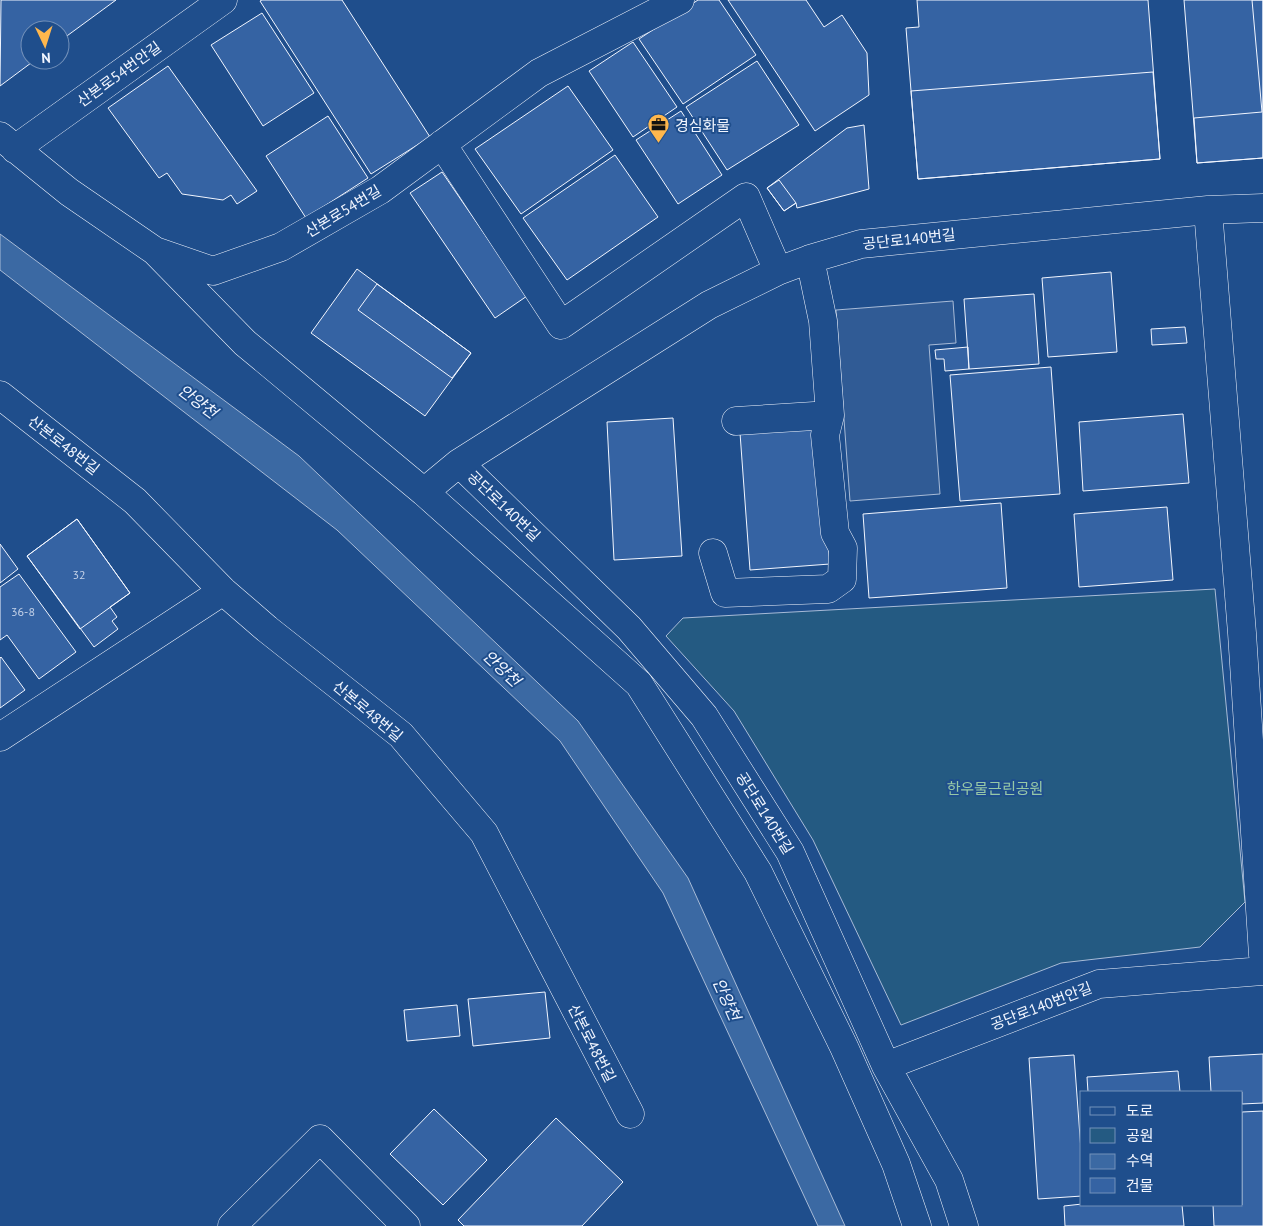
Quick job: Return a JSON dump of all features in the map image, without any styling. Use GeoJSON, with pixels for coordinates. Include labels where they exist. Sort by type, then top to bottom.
{"type":"FeatureCollection","features":[{"type":"Feature","properties":{"kind":"street","name":"산본로54번안길"},"geometry":{"type":"LineString","coordinates":[[8,143],[223,0]]}},
{"type":"Feature","properties":{"kind":"street","name":"산본로54번길"},"geometry":{"type":"LineString","coordinates":[[8,143],[69,192],[155,251],[213,271],[281,248],[380,190],[539,74],[680,0]]}},
{"type":"Feature","properties":{"kind":"street"},"geometry":{"type":"LineString","coordinates":[[442,144],[561,325],[746,197],[778,272]]}},
{"type":"Feature","properties":{"kind":"street","name":"공단로140번길"},"geometry":{"type":"LineString","coordinates":[[964,1226],[949,1180],[886,1066],[790,852],[704,716],[629,628],[459,462],[709,305],[810,259],[860,244],[1208,210],[1263,208]]}},
{"type":"Feature","properties":{"kind":"street"},"geometry":{"type":"LineString","coordinates":[[1208,210],[1252,632],[1263,955]]}},
{"type":"Feature","properties":{"kind":"street"},"geometry":{"type":"LineString","coordinates":[[155,251],[245,343],[424,492],[639,684],[758,872],[848,1056],[896,1164],[917,1226]]}},
{"type":"Feature","properties":{"kind":"street"},"geometry":{"type":"LineString","coordinates":[[714,553],[725,593],[828,589],[842,580],[843,548],[835,533],[825,435],[830,415],[823,321],[810,259]]}},
{"type":"Feature","properties":{"kind":"street","name":"산본로48번길"},"geometry":{"type":"LineString","coordinates":[[0,396],[135,500],[223,591],[267,630],[401,735],[484,833],[630,1114]]}},
{"type":"Feature","properties":{"kind":"street"},"geometry":{"type":"LineString","coordinates":[[736,421],[830,415]]}},
{"type":"Feature","properties":{"kind":"street"},"geometry":{"type":"LineString","coordinates":[[424,492],[459,462]]}},
{"type":"Feature","properties":{"kind":"street"},"geometry":{"type":"LineString","coordinates":[[0,738],[223,591]]}},
{"type":"Feature","properties":{"kind":"street","name":"공단로140번안길"},"geometry":{"type":"LineString","coordinates":[[886,1066],[1099,984],[1263,971]]}},
{"type":"Feature","properties":{"kind":"street"},"geometry":{"type":"LineString","coordinates":[[232,1226],[320,1139],[406,1226]]}},
{"type":"Feature","properties":{"kind":"green space","name":"한우물근린공원"},"geometry":{"type":"Polygon","coordinates":[[[1215,589],[1245,902],[1200,947],[1061,963],[901,1025],[813,840],[734,711],[666,636],[683,618],[1215,589]]]}},
{"type":"Feature","properties":{"kind":"shaded area"},"geometry":{"type":"Polygon","coordinates":[[[953,301],[956,343],[929,345],[940,494],[850,501],[836,310],[953,301]]]}},
{"type":"Feature","properties":{"kind":"water","name":"안양천"},"geometry":{"type":"Polygon","coordinates":[[[0,234],[299,456],[578,721],[688,878],[845,1226],[818,1226],[663,893],[560,741],[337,530],[0,270],[0,234]]]}},
{"type":"Feature","properties":{"kind":"building"},"geometry":{"type":"Polygon","coordinates":[[[1,0],[116,0],[70,34],[70,20],[20,20],[20,70],[22,70],[0,86],[1,0]]]}},
{"type":"Feature","properties":{"kind":"building"},"geometry":{"type":"Polygon","coordinates":[[[342,0],[430,137],[371,174],[260,1],[342,0]]]}},
{"type":"Feature","properties":{"kind":"building"},"geometry":{"type":"Polygon","coordinates":[[[698,0],[719,0],[756,55],[683,104],[639,39],[698,0]]]}},
{"type":"Feature","properties":{"kind":"building"},"geometry":{"type":"Polygon","coordinates":[[[728,0],[806,0],[824,27],[842,15],[867,53],[869,95],[815,131],[728,0]]]}},
{"type":"Feature","properties":{"kind":"building"},"geometry":{"type":"Polygon","coordinates":[[[917,0],[1148,0],[1160,159],[918,179],[906,28],[919,27],[917,0]]]}},
{"type":"Feature","properties":{"kind":"building"},"geometry":{"type":"Polygon","coordinates":[[[1184,0],[1263,0],[1263,158],[1197,163],[1184,0]]]}},
{"type":"Feature","properties":{"kind":"building"},"geometry":{"type":"Polygon","coordinates":[[[1252,0],[1263,0],[1263,158],[1197,163],[1194,118],[1262,112],[1252,0]]]}},
{"type":"Feature","properties":{"kind":"building"},"geometry":{"type":"Polygon","coordinates":[[[262,13],[314,93],[263,126],[211,45],[262,13]]]}},
{"type":"Feature","properties":{"kind":"building"},"geometry":{"type":"Polygon","coordinates":[[[633,42],[677,107],[633,137],[589,71],[633,42]]]}},
{"type":"Feature","properties":{"kind":"building"},"geometry":{"type":"Polygon","coordinates":[[[757,61],[799,125],[727,170],[686,107],[757,61]]]}},
{"type":"Feature","properties":{"kind":"building"},"geometry":{"type":"Polygon","coordinates":[[[168,66],[257,191],[237,204],[231,195],[223,200],[182,194],[167,173],[159,178],[108,108],[168,66]]]}},
{"type":"Feature","properties":{"kind":"building"},"geometry":{"type":"Polygon","coordinates":[[[1153,72],[1160,159],[918,179],[911,91],[1153,72]]]}},
{"type":"Feature","properties":{"kind":"building"},"geometry":{"type":"Polygon","coordinates":[[[568,86],[613,150],[521,214],[475,149],[568,86]]]}},
{"type":"Feature","properties":{"kind":"building"},"geometry":{"type":"Polygon","coordinates":[[[681,111],[722,175],[678,204],[636,140],[681,111]]]}},
{"type":"Feature","properties":{"kind":"building"},"geometry":{"type":"Polygon","coordinates":[[[328,116],[368,178],[306,218],[266,156],[328,116]]]}},
{"type":"Feature","properties":{"kind":"building"},"geometry":{"type":"Polygon","coordinates":[[[864,125],[869,189],[797,208],[796,203],[784,211],[767,188],[847,128],[864,125]]]}},
{"type":"Feature","properties":{"kind":"building"},"geometry":{"type":"Polygon","coordinates":[[[615,155],[658,217],[567,280],[523,218],[615,155]]]}},
{"type":"Feature","properties":{"kind":"building"},"geometry":{"type":"Polygon","coordinates":[[[442,172],[527,296],[495,318],[410,193],[442,172]]]}},
{"type":"Feature","properties":{"kind":"building"},"geometry":{"type":"Polygon","coordinates":[[[779,180],[796,203],[784,211],[767,188],[779,180]]]}},
{"type":"Feature","properties":{"kind":"building"},"geometry":{"type":"Polygon","coordinates":[[[357,269],[471,353],[425,416],[311,333],[357,269]]]}},
{"type":"Feature","properties":{"kind":"building"},"geometry":{"type":"Polygon","coordinates":[[[1111,272],[1117,352],[1048,357],[1042,278],[1111,272]]]}},
{"type":"Feature","properties":{"kind":"building"},"geometry":{"type":"Polygon","coordinates":[[[377,284],[471,353],[452,378],[358,310],[377,284]]]}},
{"type":"Feature","properties":{"kind":"building"},"geometry":{"type":"Polygon","coordinates":[[[1034,294],[1039,364],[969,369],[964,299],[1034,294]]]}},
{"type":"Feature","properties":{"kind":"building"},"geometry":{"type":"Polygon","coordinates":[[[1185,327],[1187,343],[1152,345],[1151,329],[1185,327]]]}},
{"type":"Feature","properties":{"kind":"building"},"geometry":{"type":"Polygon","coordinates":[[[968,347],[969,369],[945,371],[944,359],[936,359],[935,350],[968,347]]]}},
{"type":"Feature","properties":{"kind":"building"},"geometry":{"type":"Polygon","coordinates":[[[1051,367],[1060,494],[960,501],[950,375],[1051,367]]]}},
{"type":"Feature","properties":{"kind":"building"},"geometry":{"type":"Polygon","coordinates":[[[1183,414],[1189,483],[1083,491],[1079,422],[1183,414]]]}},
{"type":"Feature","properties":{"kind":"building"},"geometry":{"type":"Polygon","coordinates":[[[673,418],[682,556],[614,560],[607,422],[673,418]]]}},
{"type":"Feature","properties":{"kind":"building"},"geometry":{"type":"Polygon","coordinates":[[[819,427],[830,564],[750,570],[740,433],[819,427]]]}},
{"type":"Feature","properties":{"kind":"building"},"geometry":{"type":"Polygon","coordinates":[[[1001,503],[1007,588],[869,598],[863,514],[1001,503]]]}},
{"type":"Feature","properties":{"kind":"building"},"geometry":{"type":"Polygon","coordinates":[[[1167,507],[1173,580],[1079,587],[1074,514],[1167,507]]]}},
{"type":"Feature","properties":{"kind":"building"},"geometry":{"type":"Polygon","coordinates":[[[77,519],[130,593],[80,629],[27,556],[77,519]]]}},
{"type":"Feature","properties":{"kind":"building"},"geometry":{"type":"Polygon","coordinates":[[[77,519],[130,593],[110,607],[117,617],[112,621],[118,629],[94,647],[27,556],[77,519]]]}},
{"type":"Feature","properties":{"kind":"building"},"geometry":{"type":"Polygon","coordinates":[[[0,544],[18,569],[0,583],[0,544]]]}},
{"type":"Feature","properties":{"kind":"building"},"geometry":{"type":"Polygon","coordinates":[[[19,574],[76,652],[39,679],[7,635],[0,640],[0,587],[19,574]]]}},
{"type":"Feature","properties":{"kind":"building"},"geometry":{"type":"Polygon","coordinates":[[[0,658],[25,690],[0,708],[0,658]]]}},
{"type":"Feature","properties":{"kind":"building"},"geometry":{"type":"Polygon","coordinates":[[[545,992],[550,1038],[473,1046],[468,999],[545,992]]]}},
{"type":"Feature","properties":{"kind":"building"},"geometry":{"type":"Polygon","coordinates":[[[457,1005],[460,1036],[407,1041],[404,1010],[457,1005]]]}},
{"type":"Feature","properties":{"kind":"building"},"geometry":{"type":"Polygon","coordinates":[[[1263,1054],[1263,1103],[1243,1104],[1243,1091],[1211,1091],[1209,1057],[1263,1054]]]}},
{"type":"Feature","properties":{"kind":"building"},"geometry":{"type":"Polygon","coordinates":[[[1074,1055],[1080,1137],[1080,1196],[1038,1199],[1029,1058],[1074,1055]]]}},
{"type":"Feature","properties":{"kind":"building"},"geometry":{"type":"Polygon","coordinates":[[[1178,1071],[1180,1091],[1088,1091],[1087,1077],[1178,1071]]]}},
{"type":"Feature","properties":{"kind":"building"},"geometry":{"type":"Polygon","coordinates":[[[434,1109],[487,1160],[443,1205],[390,1154],[434,1109]]]}},
{"type":"Feature","properties":{"kind":"building"},"geometry":{"type":"Polygon","coordinates":[[[1263,1111],[1263,1226],[1214,1226],[1213,1206],[1243,1206],[1243,1112],[1263,1111]]]}},
{"type":"Feature","properties":{"kind":"building"},"geometry":{"type":"Polygon","coordinates":[[[556,1118],[623,1182],[582,1226],[464,1226],[458,1220],[556,1118]]]}},
{"type":"Feature","properties":{"kind":"building"},"geometry":{"type":"Polygon","coordinates":[[[1080,1204],[1080,1206],[1182,1206],[1184,1226],[1065,1226],[1064,1206],[1080,1204]]]}},
{"type":"Feature","properties":{"kind":"place","name":"경심화물"},"geometry":{"type":"Point","coordinates":[659,144]}}]}
